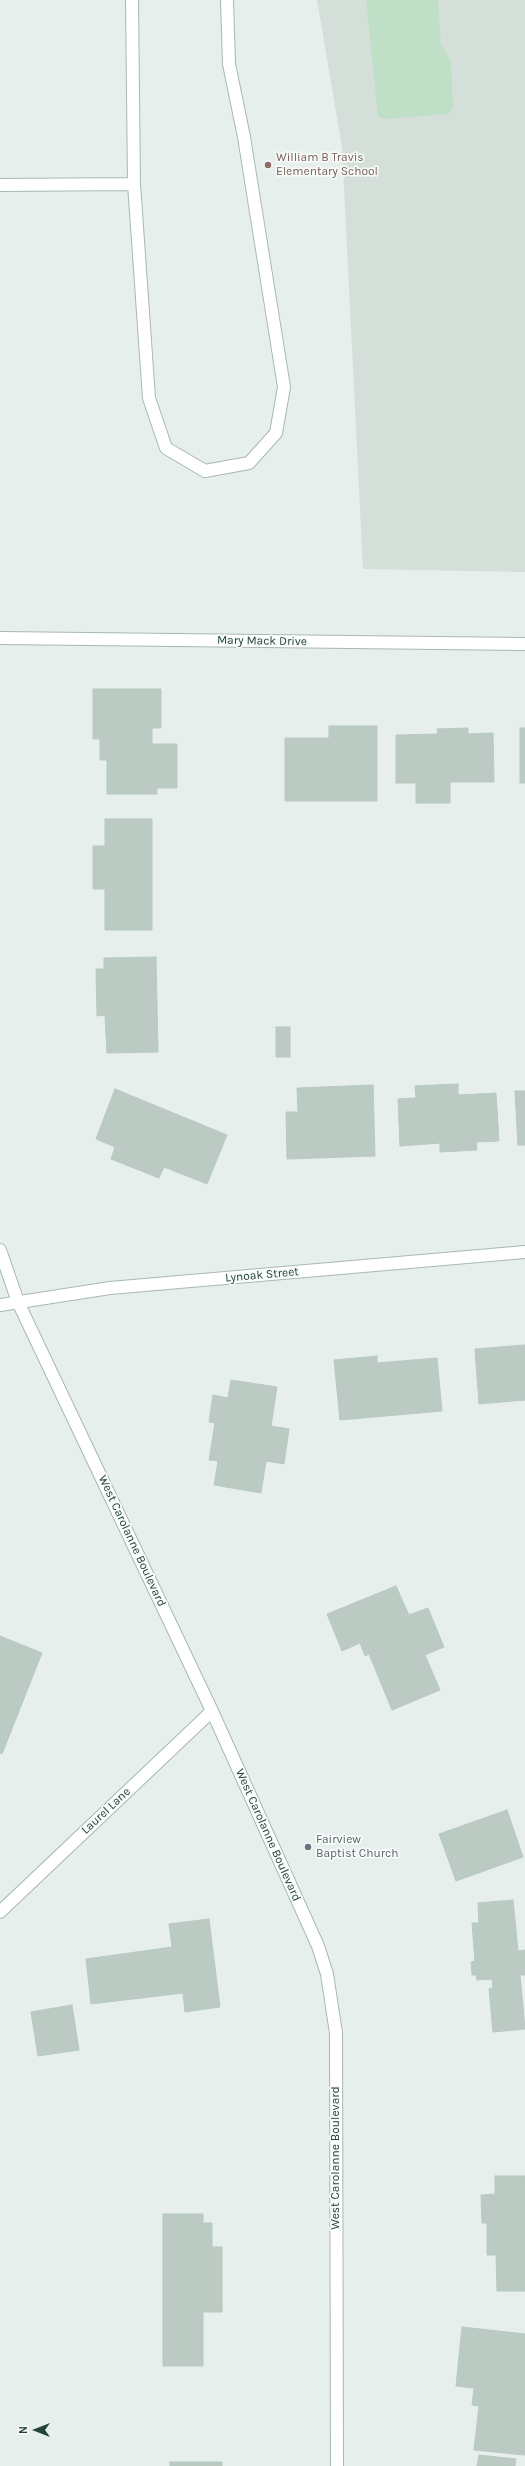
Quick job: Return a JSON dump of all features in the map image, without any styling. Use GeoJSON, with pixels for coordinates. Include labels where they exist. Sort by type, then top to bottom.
{"type":"FeatureCollection","features":[{"type":"Feature","properties":{"kind":"street"},"geometry":{"type":"LineString","coordinates":[[132,0],[134,184],[150,398],[166,448],[205,471],[249,463],[276,433],[284,387],[244,137],[230,64],[227,0]]}},
{"type":"Feature","properties":{"kind":"street"},"geometry":{"type":"LineString","coordinates":[[0,185],[134,184]]}},
{"type":"Feature","properties":{"kind":"street","name":"Mary Mack Drive"},"geometry":{"type":"LineString","coordinates":[[0,638],[525,644]]}},
{"type":"Feature","properties":{"kind":"street","name":"West Carolanne Boulevard"},"geometry":{"type":"LineString","coordinates":[[0,1250],[18,1302],[212,1711],[318,1946],[327,1974],[333,2004],[336,2033],[337,2466]]}},
{"type":"Feature","properties":{"kind":"street","name":"Lynoak Street"},"geometry":{"type":"LineString","coordinates":[[0,1305],[110,1288],[525,1252]]}},
{"type":"Feature","properties":{"kind":"street","name":"Laurel Lane"},"geometry":{"type":"LineString","coordinates":[[0,1912],[212,1711]]}},
{"type":"Feature","properties":{"kind":"shaded area"},"geometry":{"type":"Polygon","coordinates":[[[317,0],[525,0],[525,572],[363,569],[342,147],[317,0]]]}},
{"type":"Feature","properties":{"kind":"green space"},"geometry":{"type":"Polygon","coordinates":[[[366,0],[438,0],[441,44],[451,62],[453,108],[447,114],[386,119],[378,116],[366,0]]]}},
{"type":"Feature","properties":{"kind":"building"},"geometry":{"type":"Polygon","coordinates":[[[93,689],[161,689],[161,728],[152,728],[152,744],[177,744],[177,788],[157,788],[157,794],[107,794],[107,760],[100,760],[100,739],[93,739],[93,689]]]}},
{"type":"Feature","properties":{"kind":"building"},"geometry":{"type":"Polygon","coordinates":[[[329,726],[377,726],[377,801],[285,801],[285,738],[329,738],[329,726]]]}},
{"type":"Feature","properties":{"kind":"building"},"geometry":{"type":"Polygon","coordinates":[[[468,728],[468,734],[493,733],[494,782],[450,782],[450,803],[416,803],[416,783],[396,783],[396,735],[438,734],[437,729],[468,728]]]}},
{"type":"Feature","properties":{"kind":"building"},"geometry":{"type":"Polygon","coordinates":[[[520,728],[525,728],[525,783],[520,783],[520,728]]]}},
{"type":"Feature","properties":{"kind":"building"},"geometry":{"type":"Polygon","coordinates":[[[105,819],[152,819],[152,930],[105,930],[105,889],[93,889],[93,846],[105,846],[105,819]]]}},
{"type":"Feature","properties":{"kind":"building"},"geometry":{"type":"Polygon","coordinates":[[[156,957],[158,1052],[107,1053],[105,1015],[97,1016],[96,969],[104,969],[104,958],[156,957]]]}},
{"type":"Feature","properties":{"kind":"building"},"geometry":{"type":"Polygon","coordinates":[[[276,1027],[290,1027],[290,1057],[276,1057],[276,1027]]]}},
{"type":"Feature","properties":{"kind":"building"},"geometry":{"type":"Polygon","coordinates":[[[458,1084],[458,1095],[496,1093],[499,1141],[476,1142],[477,1150],[440,1152],[440,1143],[400,1146],[398,1099],[416,1098],[415,1086],[458,1084]]]}},
{"type":"Feature","properties":{"kind":"building"},"geometry":{"type":"Polygon","coordinates":[[[373,1085],[375,1156],[287,1159],[286,1112],[298,1112],[297,1088],[373,1085]]]}},
{"type":"Feature","properties":{"kind":"building"},"geometry":{"type":"Polygon","coordinates":[[[115,1089],[227,1135],[207,1184],[164,1167],[159,1178],[111,1159],[115,1147],[96,1139],[115,1089]]]}},
{"type":"Feature","properties":{"kind":"building"},"geometry":{"type":"Polygon","coordinates":[[[515,1091],[525,1091],[525,1145],[518,1145],[515,1091]]]}},
{"type":"Feature","properties":{"kind":"building"},"geometry":{"type":"Polygon","coordinates":[[[525,1345],[525,1400],[479,1404],[475,1349],[525,1345]]]}},
{"type":"Feature","properties":{"kind":"building"},"geometry":{"type":"Polygon","coordinates":[[[377,1356],[377,1363],[437,1358],[442,1411],[340,1420],[334,1360],[377,1356]]]}},
{"type":"Feature","properties":{"kind":"building"},"geometry":{"type":"Polygon","coordinates":[[[231,1380],[277,1387],[271,1426],[289,1429],[284,1464],[266,1461],[261,1493],[214,1485],[218,1461],[209,1460],[215,1423],[209,1422],[213,1395],[228,1398],[231,1380]]]}},
{"type":"Feature","properties":{"kind":"building"},"geometry":{"type":"Polygon","coordinates":[[[396,1586],[409,1615],[428,1608],[444,1647],[425,1655],[440,1690],[392,1710],[369,1654],[365,1656],[360,1643],[342,1651],[327,1614],[396,1586]]]}},
{"type":"Feature","properties":{"kind":"building"},"geometry":{"type":"Polygon","coordinates":[[[0,1636],[42,1653],[2,1754],[0,1753],[0,1636]]]}},
{"type":"Feature","properties":{"kind":"building"},"geometry":{"type":"Polygon","coordinates":[[[507,1810],[523,1857],[456,1881],[439,1834],[507,1810]]]}},
{"type":"Feature","properties":{"kind":"building"},"geometry":{"type":"Polygon","coordinates":[[[513,1900],[518,1951],[525,1950],[525,1975],[520,1975],[525,2029],[493,2032],[489,1989],[493,1988],[492,1979],[477,1980],[476,1975],[472,1975],[471,1962],[475,1961],[472,1923],[479,1923],[478,1903],[513,1900]]]}},
{"type":"Feature","properties":{"kind":"building"},"geometry":{"type":"Polygon","coordinates":[[[209,1919],[220,2007],[185,2012],[183,1993],[91,2004],[86,1959],[172,1947],[169,1924],[209,1919]]]}},
{"type":"Feature","properties":{"kind":"building"},"geometry":{"type":"Polygon","coordinates":[[[72,2005],[79,2050],[38,2056],[31,2012],[72,2005]]]}},
{"type":"Feature","properties":{"kind":"building"},"geometry":{"type":"Polygon","coordinates":[[[495,2176],[525,2176],[525,2291],[497,2291],[496,2255],[487,2255],[487,2223],[482,2223],[481,2195],[495,2194],[495,2176]]]}},
{"type":"Feature","properties":{"kind":"building"},"geometry":{"type":"Polygon","coordinates":[[[163,2214],[203,2214],[203,2223],[212,2223],[212,2247],[222,2247],[222,2312],[203,2312],[203,2366],[163,2366],[163,2214]]]}},
{"type":"Feature","properties":{"kind":"building"},"geometry":{"type":"Polygon","coordinates":[[[462,2327],[525,2334],[525,2455],[474,2450],[479,2406],[472,2405],[474,2388],[456,2386],[462,2327]]]}},
{"type":"Feature","properties":{"kind":"building"},"geometry":{"type":"Polygon","coordinates":[[[479,2455],[516,2459],[515,2466],[477,2466],[479,2455]]]}},
{"type":"Feature","properties":{"kind":"building"},"geometry":{"type":"Polygon","coordinates":[[[170,2462],[222,2462],[222,2466],[170,2466],[170,2462]]]}},
{"type":"Feature","properties":{"kind":"place","name":"William B Travis Elementary School"},"geometry":{"type":"Point","coordinates":[268,165]}},
{"type":"Feature","properties":{"kind":"place","name":"Fairview Baptist Church"},"geometry":{"type":"Point","coordinates":[308,1847]}}]}
